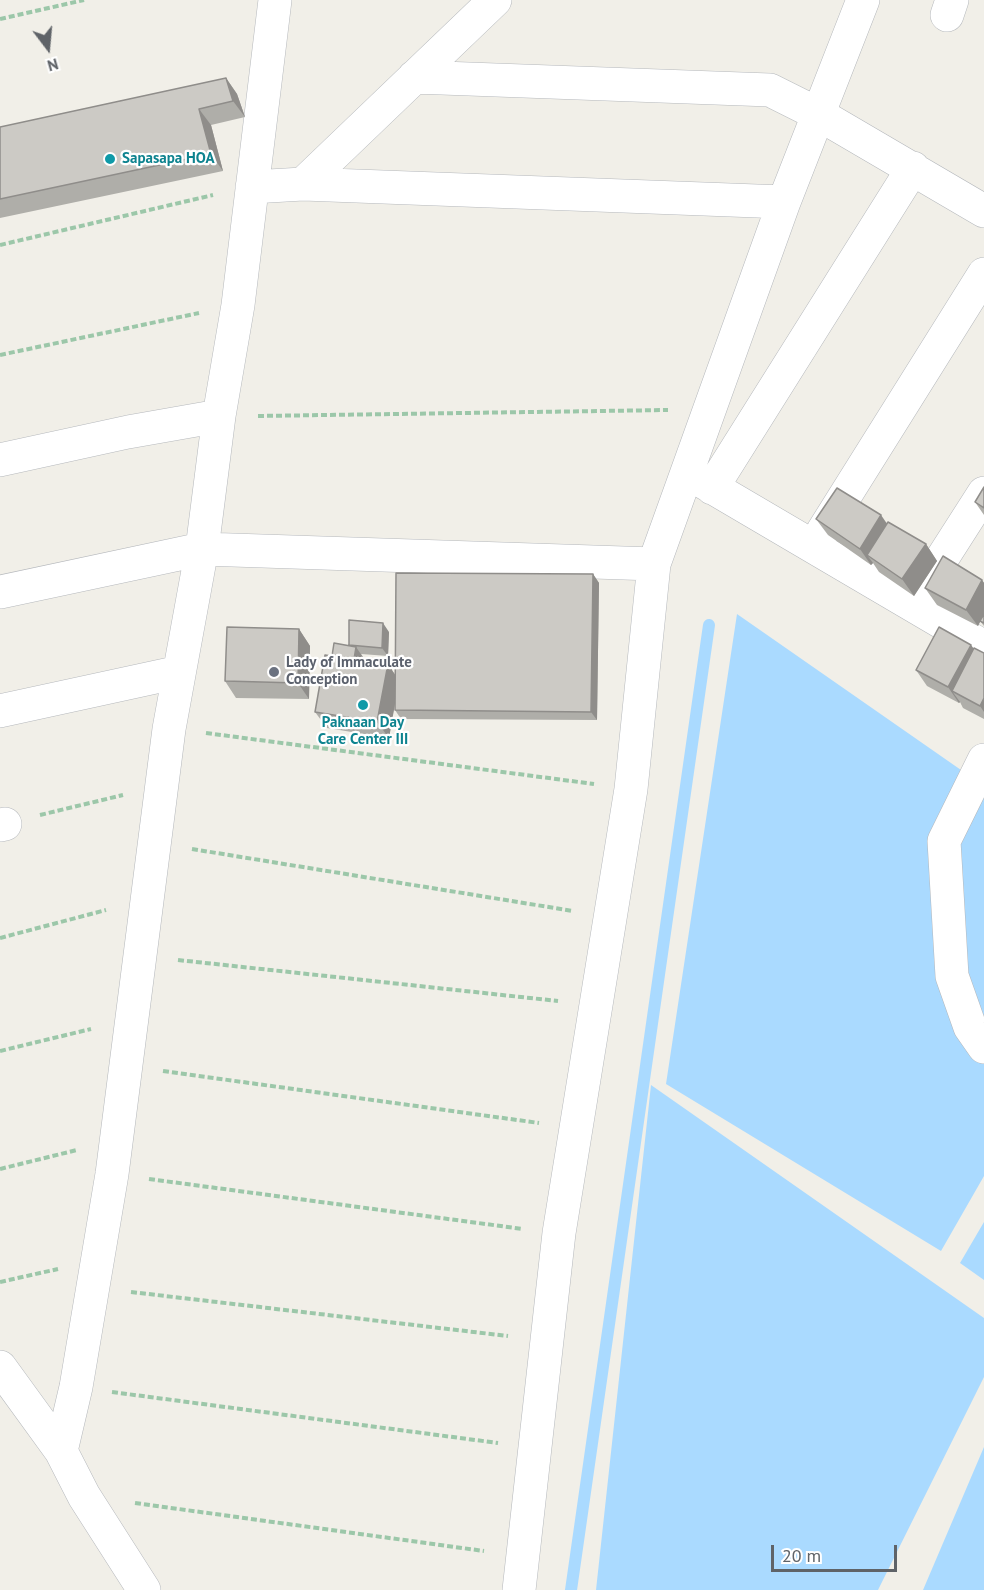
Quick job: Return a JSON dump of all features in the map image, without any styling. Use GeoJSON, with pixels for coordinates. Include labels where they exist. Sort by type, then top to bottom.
{"type":"FeatureCollection","features":[{"type":"Feature","properties":{"kind":"street"},"geometry":{"type":"LineString","coordinates":[[61,1450],[76,1387],[112,1174],[169,729],[202,549],[219,416],[238,305],[275,0]]}},
{"type":"Feature","properties":{"kind":"street"},"geometry":{"type":"LineString","coordinates":[[303,184],[495,0]]}},
{"type":"Feature","properties":{"kind":"street"},"geometry":{"type":"LineString","coordinates":[[700,481],[709,410],[784,202],[820,115],[863,0]]}},
{"type":"Feature","properties":{"kind":"street"},"geometry":{"type":"LineString","coordinates":[[414,77],[770,90],[820,115],[984,211]]}},
{"type":"Feature","properties":{"kind":"street"},"geometry":{"type":"LineString","coordinates":[[519,1590],[559,1233],[594,1005],[612,918],[631,789],[654,564],[700,481],[913,168]]}},
{"type":"Feature","properties":{"kind":"street"},"geometry":{"type":"LineString","coordinates":[[252,186],[303,184],[784,202]]}},
{"type":"Feature","properties":{"kind":"street"},"geometry":{"type":"LineString","coordinates":[[813,548],[984,274]]}},
{"type":"Feature","properties":{"kind":"street"},"geometry":{"type":"LineString","coordinates":[[0,459],[128,432],[219,416]]}},
{"type":"Feature","properties":{"kind":"street"},"geometry":{"type":"LineString","coordinates":[[700,481],[984,647]]}},
{"type":"Feature","properties":{"kind":"street"},"geometry":{"type":"LineString","coordinates":[[913,604],[984,493]]}},
{"type":"Feature","properties":{"kind":"street"},"geometry":{"type":"LineString","coordinates":[[0,592],[202,549],[654,564]]}},
{"type":"Feature","properties":{"kind":"street"},"geometry":{"type":"LineString","coordinates":[[0,711],[179,672]]}},
{"type":"Feature","properties":{"kind":"street"},"geometry":{"type":"LineString","coordinates":[[984,760],[944,841],[952,976],[970,1027],[984,1047]]}},
{"type":"Feature","properties":{"kind":"street"},"geometry":{"type":"LineString","coordinates":[[0,1367],[61,1450],[84,1496],[144,1590]]}},
{"type":"Feature","properties":{"kind":"path"},"geometry":{"type":"LineString","coordinates":[[0,19],[84,0]]}},
{"type":"Feature","properties":{"kind":"path"},"geometry":{"type":"LineString","coordinates":[[0,244],[252,186]]}},
{"type":"Feature","properties":{"kind":"path"},"geometry":{"type":"LineString","coordinates":[[0,354],[238,305]]}},
{"type":"Feature","properties":{"kind":"path"},"geometry":{"type":"LineString","coordinates":[[219,416],[709,410]]}},
{"type":"Feature","properties":{"kind":"path"},"geometry":{"type":"LineString","coordinates":[[169,729],[631,789]]}},
{"type":"Feature","properties":{"kind":"path"},"geometry":{"type":"LineString","coordinates":[[2,824],[162,785]]}},
{"type":"Feature","properties":{"kind":"path"},"geometry":{"type":"LineString","coordinates":[[155,843],[612,918]]}},
{"type":"Feature","properties":{"kind":"path"},"geometry":{"type":"LineString","coordinates":[[0,938],[147,900]]}},
{"type":"Feature","properties":{"kind":"path"},"geometry":{"type":"LineString","coordinates":[[140,956],[594,1005]]}},
{"type":"Feature","properties":{"kind":"path"},"geometry":{"type":"LineString","coordinates":[[0,1051],[133,1018]]}},
{"type":"Feature","properties":{"kind":"path"},"geometry":{"type":"LineString","coordinates":[[127,1066],[576,1128]]}},
{"type":"Feature","properties":{"kind":"path"},"geometry":{"type":"LineString","coordinates":[[0,1169],[115,1141]]}},
{"type":"Feature","properties":{"kind":"path"},"geometry":{"type":"LineString","coordinates":[[112,1174],[559,1233]]}},
{"type":"Feature","properties":{"kind":"path"},"geometry":{"type":"LineString","coordinates":[[0,1282],[95,1274],[548,1341]]}},
{"type":"Feature","properties":{"kind":"path"},"geometry":{"type":"LineString","coordinates":[[76,1387],[534,1448]]}},
{"type":"Feature","properties":{"kind":"path"},"geometry":{"type":"LineString","coordinates":[[84,1496],[523,1556]]}},
{"type":"Feature","properties":{"kind":"water"},"geometry":{"type":"Polygon","coordinates":[[[737,614],[984,786],[984,1176],[941,1251],[666,1084],[737,614]]]}},
{"type":"Feature","properties":{"kind":"water"},"geometry":{"type":"Polygon","coordinates":[[[651,1085],[984,1318],[984,1377],[878,1590],[596,1590],[651,1085]]]}},
{"type":"Feature","properties":{"kind":"water"},"geometry":{"type":"Polygon","coordinates":[[[984,1222],[984,1280],[960,1263],[984,1222]]]}},
{"type":"Feature","properties":{"kind":"water"},"geometry":{"type":"Polygon","coordinates":[[[984,1447],[984,1590],[923,1590],[984,1447]]]}},
{"type":"Feature","properties":{"kind":"building","name":"Sapasapa HOA"},"geometry":{"type":"Polygon","coordinates":[[[226,78],[233,101],[199,109],[211,154],[0,199],[0,127],[226,78]]]}},
{"type":"Feature","properties":{"kind":"building"},"geometry":{"type":"Polygon","coordinates":[[[984,487],[984,508],[975,502],[984,487]]]}},
{"type":"Feature","properties":{"kind":"building"},"geometry":{"type":"Polygon","coordinates":[[[837,488],[881,515],[860,549],[816,519],[837,488]]]}},
{"type":"Feature","properties":{"kind":"building"},"geometry":{"type":"Polygon","coordinates":[[[888,522],[926,544],[902,579],[867,555],[888,522]]]}},
{"type":"Feature","properties":{"kind":"building"},"geometry":{"type":"Polygon","coordinates":[[[943,556],[982,580],[966,610],[925,588],[943,556]]]}},
{"type":"Feature","properties":{"kind":"building"},"geometry":{"type":"Polygon","coordinates":[[[396,573],[593,574],[591,712],[395,710],[396,573]]]}},
{"type":"Feature","properties":{"kind":"building"},"geometry":{"type":"Polygon","coordinates":[[[349,620],[383,623],[382,648],[349,645],[349,620]]]}},
{"type":"Feature","properties":{"kind":"building"},"geometry":{"type":"Polygon","coordinates":[[[227,627],[299,629],[298,683],[225,681],[227,627]]]}},
{"type":"Feature","properties":{"kind":"building"},"geometry":{"type":"Polygon","coordinates":[[[939,627],[971,645],[948,687],[916,670],[939,627]]]}},
{"type":"Feature","properties":{"kind":"building","name":"Paknaan Day Care Center III"},"geometry":{"type":"Polygon","coordinates":[[[334,643],[356,647],[354,659],[388,664],[377,722],[315,712],[325,655],[332,656],[334,643]]]}},
{"type":"Feature","properties":{"kind":"building"},"geometry":{"type":"Polygon","coordinates":[[[974,648],[984,653],[984,698],[980,706],[952,691],[974,648]]]}},
{"type":"Feature","properties":{"kind":"waterway"},"geometry":{"type":"LineString","coordinates":[[571,1590],[709,625]]}},
{"type":"Feature","properties":{"kind":"place","name":"Sapasapa HOA"},"geometry":{"type":"Point","coordinates":[110,159]}},
{"type":"Feature","properties":{"kind":"place","name":"Lady of Immaculate Conception"},"geometry":{"type":"Point","coordinates":[274,672]}},
{"type":"Feature","properties":{"kind":"place","name":"Paknaan Day Care Center III"},"geometry":{"type":"Point","coordinates":[363,705]}}]}
